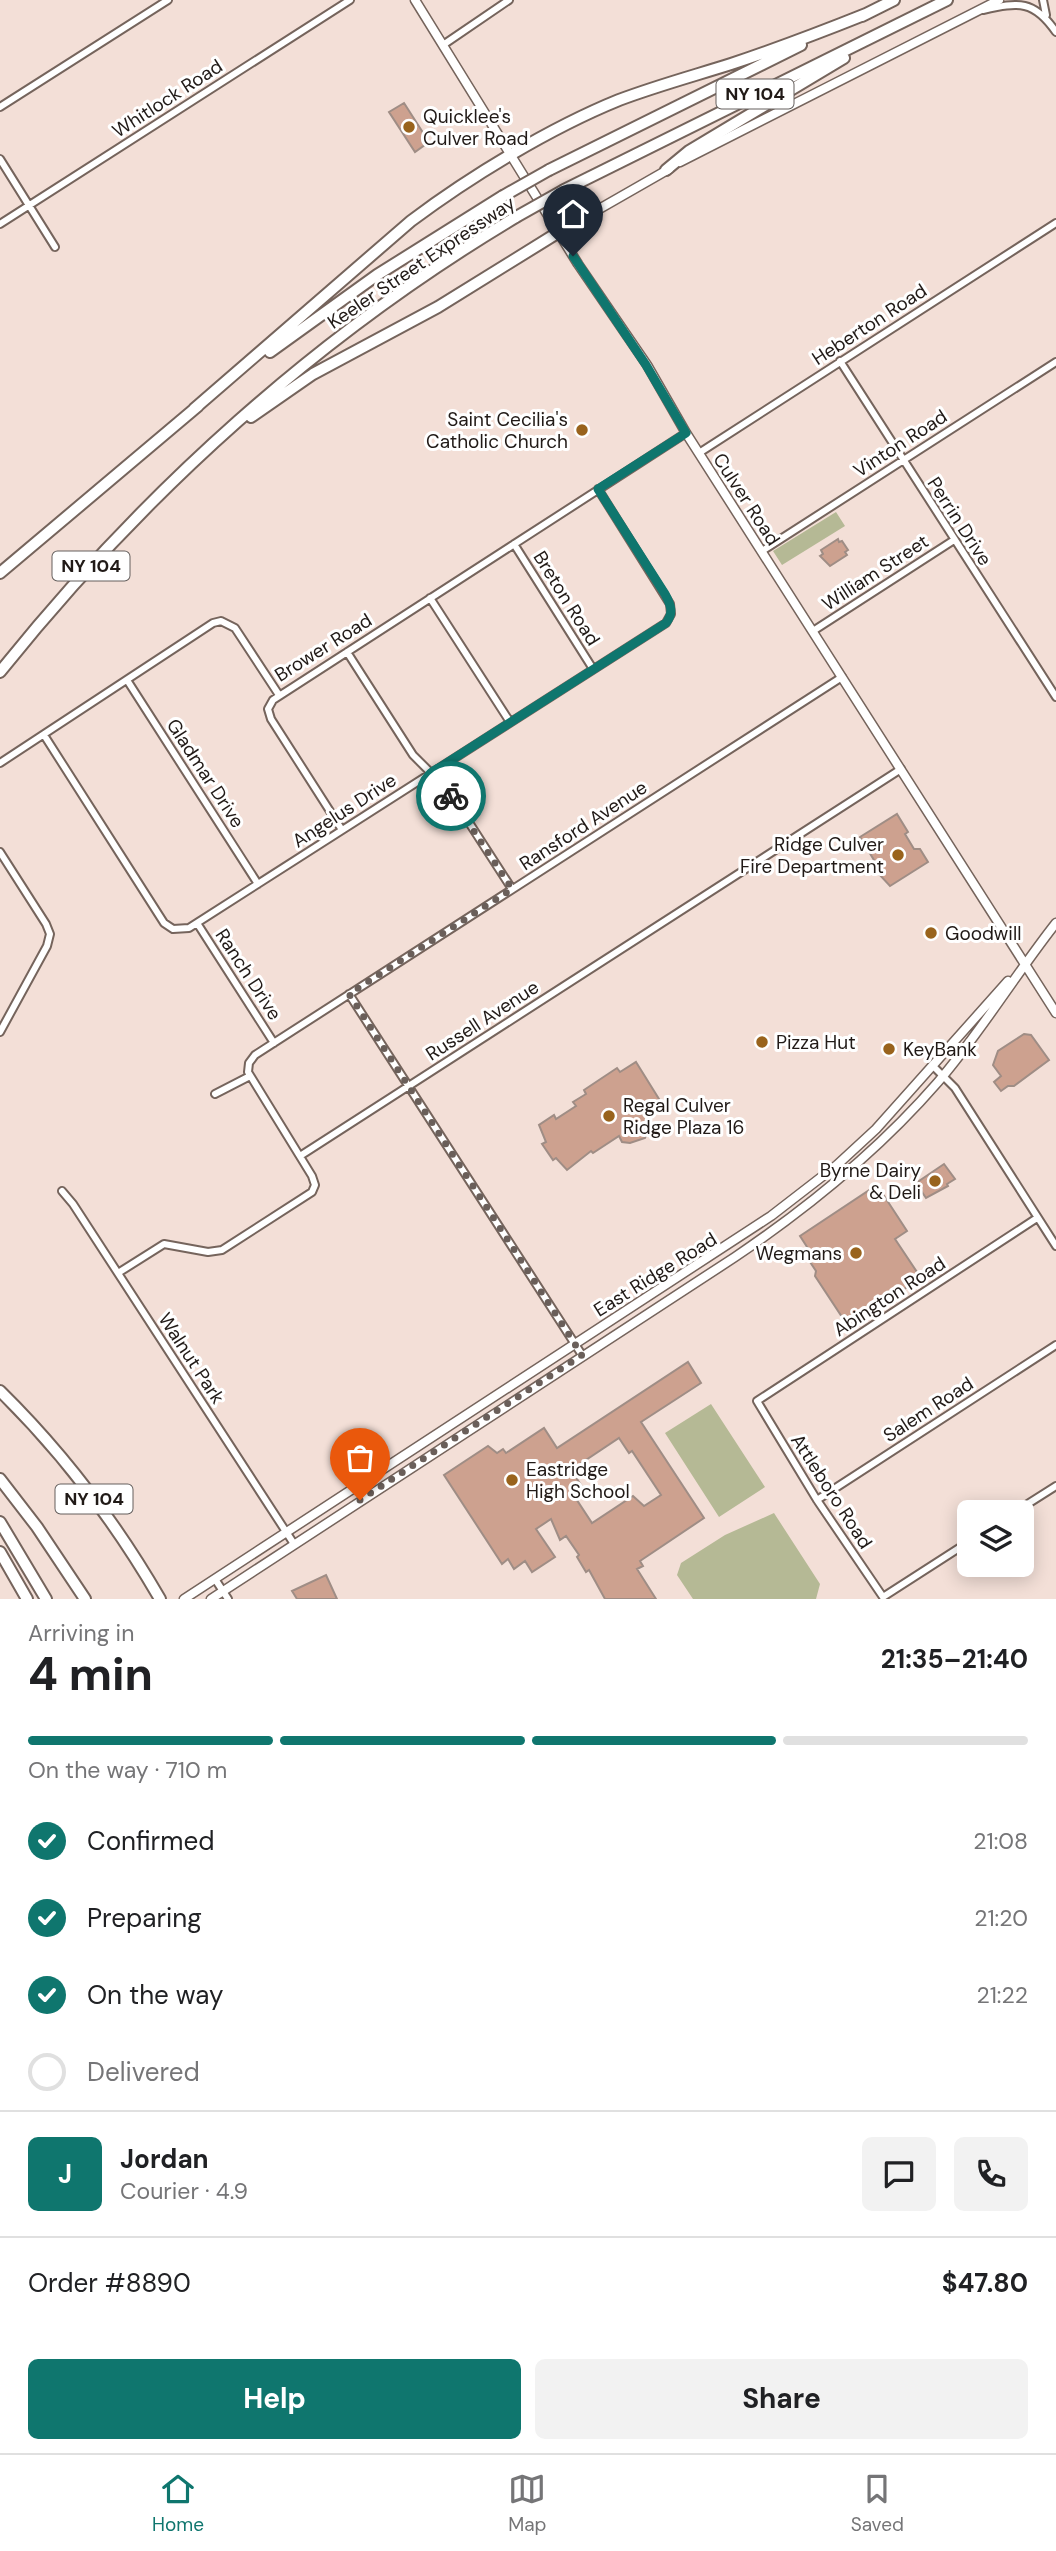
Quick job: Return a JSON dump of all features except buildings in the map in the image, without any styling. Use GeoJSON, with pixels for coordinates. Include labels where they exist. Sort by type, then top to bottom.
{"type":"FeatureCollection","features":[{"type":"Feature","properties":{"kind":"highway","name":"Keeler Street Expressway"},"geometry":{"type":"LineString","coordinates":[[0,573],[194,409],[366,282],[549,170],[894,0]]}},
{"type":"Feature","properties":{"kind":"highway","name":"Keeler Street Expressway"},"geometry":{"type":"LineString","coordinates":[[0,672],[93,563],[188,467],[266,395],[340,336],[428,274],[516,217],[564,190],[947,0]]}},
{"type":"Feature","properties":{"kind":"highway"},"geometry":{"type":"LineString","coordinates":[[666,170],[689,151],[933,7]]}},
{"type":"Feature","properties":{"kind":"highway"},"geometry":{"type":"LineString","coordinates":[[194,409],[411,220],[511,156],[580,118],[618,101],[866,14]]}},
{"type":"Feature","properties":{"kind":"highway"},"geometry":{"type":"LineString","coordinates":[[188,467],[303,380],[438,307],[559,232]]}},
{"type":"Feature","properties":{"kind":"highway","name":"NY 104"},"geometry":{"type":"LineString","coordinates":[[0,1391],[81,1483],[122,1538],[160,1599]]}},
{"type":"Feature","properties":{"kind":"highway"},"geometry":{"type":"LineString","coordinates":[[0,1479],[45,1538],[85,1599]]}},
{"type":"Feature","properties":{"kind":"highway"},"geometry":{"type":"LineString","coordinates":[[0,1522],[46,1599]]}},
{"type":"Feature","properties":{"kind":"highway"},"geometry":{"type":"LineString","coordinates":[[0,1552],[27,1599]]}},
{"type":"Feature","properties":{"kind":"main road","name":"Culver Road"},"geometry":{"type":"LineString","coordinates":[[415,0],[559,232],[653,375],[686,433],[1056,1013]]}},
{"type":"Feature","properties":{"kind":"main road"},"geometry":{"type":"LineString","coordinates":[[559,232],[666,170],[999,0]]}},
{"type":"Feature","properties":{"kind":"main road","name":"East Ridge Road"},"geometry":{"type":"LineString","coordinates":[[185,1599],[722,1250],[803,1192],[876,1129],[1024,963],[1056,923]]}},
{"type":"Feature","properties":{"kind":"main road","name":"East Ridge Road"},"geometry":{"type":"LineString","coordinates":[[211,1599],[225,1595],[294,1544],[795,1215],[881,1141],[944,1076],[987,1019],[1024,963]]}},
{"type":"Feature","properties":{"kind":"street"},"geometry":{"type":"LineString","coordinates":[[0,107],[168,0]]}},
{"type":"Feature","properties":{"kind":"street","name":"Whitlock Road"},"geometry":{"type":"LineString","coordinates":[[0,224],[350,0]]}},
{"type":"Feature","properties":{"kind":"street"},"geometry":{"type":"LineString","coordinates":[[443,45],[509,0]]}},
{"type":"Feature","properties":{"kind":"street"},"geometry":{"type":"LineString","coordinates":[[1043,0],[1047,17],[1056,32]]}},
{"type":"Feature","properties":{"kind":"street"},"geometry":{"type":"LineString","coordinates":[[974,12],[1025,4],[1047,17]]}},
{"type":"Feature","properties":{"kind":"street"},"geometry":{"type":"LineString","coordinates":[[0,159],[55,247]]}},
{"type":"Feature","properties":{"kind":"street","name":"Heberton Road"},"geometry":{"type":"LineString","coordinates":[[699,453],[1056,223]]}},
{"type":"Feature","properties":{"kind":"street","name":"Perrin Drive"},"geometry":{"type":"LineString","coordinates":[[840,361],[1056,697]]}},
{"type":"Feature","properties":{"kind":"street","name":"Vinton Road"},"geometry":{"type":"LineString","coordinates":[[762,551],[1056,362]]}},
{"type":"Feature","properties":{"kind":"street","name":"Brower Road"},"geometry":{"type":"LineString","coordinates":[[0,763],[213,623],[221,621],[235,628],[279,695],[686,433]]}},
{"type":"Feature","properties":{"kind":"street","name":"Angelus Drive"},"geometry":{"type":"LineString","coordinates":[[197,923],[666,623],[671,610],[665,594],[598,489]]}},
{"type":"Feature","properties":{"kind":"street","name":"William Street"},"geometry":{"type":"LineString","coordinates":[[813,631],[954,540]]}},
{"type":"Feature","properties":{"kind":"street","name":"Breton Road"},"geometry":{"type":"LineString","coordinates":[[514,544],[593,668]]}},
{"type":"Feature","properties":{"kind":"street"},"geometry":{"type":"LineString","coordinates":[[430,598],[510,722]]}},
{"type":"Feature","properties":{"kind":"street"},"geometry":{"type":"LineString","coordinates":[[347,652],[414,755],[448,790],[512,889]]}},
{"type":"Feature","properties":{"kind":"street","name":"Ransford Avenue"},"geometry":{"type":"LineString","coordinates":[[250,1076],[247,1067],[251,1059],[274,1043],[842,677]]}},
{"type":"Feature","properties":{"kind":"street","name":"Gladmar Drive"},"geometry":{"type":"LineString","coordinates":[[127,680],[258,884]]}},
{"type":"Feature","properties":{"kind":"street"},"geometry":{"type":"LineString","coordinates":[[279,695],[270,704],[271,719],[342,830]]}},
{"type":"Feature","properties":{"kind":"street"},"geometry":{"type":"LineString","coordinates":[[44,735],[164,923],[178,930],[197,923]]}},
{"type":"Feature","properties":{"kind":"street","name":"Russell Avenue"},"geometry":{"type":"LineString","coordinates":[[300,1156],[901,769]]}},
{"type":"Feature","properties":{"kind":"street"},"geometry":{"type":"LineString","coordinates":[[0,852],[50,934],[47,946],[0,1032]]}},
{"type":"Feature","properties":{"kind":"street"},"geometry":{"type":"LineString","coordinates":[[0,869],[7,864]]}},
{"type":"Feature","properties":{"kind":"street","name":"Ranch Drive"},"geometry":{"type":"LineString","coordinates":[[197,923],[274,1043]]}},
{"type":"Feature","properties":{"kind":"street"},"geometry":{"type":"LineString","coordinates":[[349,994],[582,1355]]}},
{"type":"Feature","properties":{"kind":"street"},"geometry":{"type":"LineString","coordinates":[[933,1066],[963,1100],[1056,1247]]}},
{"type":"Feature","properties":{"kind":"street"},"geometry":{"type":"LineString","coordinates":[[118,1273],[164,1244],[208,1252],[222,1250],[306,1198],[315,1185],[250,1076],[215,1094]]}},
{"type":"Feature","properties":{"kind":"street","name":"Walnut Park"},"geometry":{"type":"LineString","coordinates":[[62,1191],[294,1544]]}},
{"type":"Feature","properties":{"kind":"street","name":"Abington Road"},"geometry":{"type":"LineString","coordinates":[[757,1401],[1038,1218]]}},
{"type":"Feature","properties":{"kind":"street","name":"Salem Road"},"geometry":{"type":"LineString","coordinates":[[817,1500],[1056,1345]]}},
{"type":"Feature","properties":{"kind":"street","name":"Attleboro Road"},"geometry":{"type":"LineString","coordinates":[[757,1401],[817,1500],[883,1597],[957,1549]]}},
{"type":"Feature","properties":{"kind":"street"},"geometry":{"type":"LineString","coordinates":[[1034,1500],[1056,1486]]}},
{"type":"Feature","properties":{"kind":"street"},"geometry":{"type":"LineString","coordinates":[[215,1579],[225,1595]]}},
{"type":"Feature","properties":{"kind":"green space"},"geometry":{"type":"Polygon","coordinates":[[[836,512],[845,526],[782,565],[773,551],[836,512]]]}},
{"type":"Feature","properties":{"kind":"green space"},"geometry":{"type":"Polygon","coordinates":[[[711,1404],[765,1487],[719,1517],[665,1433],[711,1404]]]}},
{"type":"Feature","properties":{"kind":"green space"},"geometry":{"type":"Polygon","coordinates":[[[774,1513],[820,1584],[816,1599],[693,1599],[677,1575],[681,1563],[725,1535],[774,1513]]]}},
{"type":"Feature","properties":{"kind":"way so far"},"geometry":{"type":"LineString","coordinates":[[360,1500],[582,1355],[349,994],[512,889],[451,796]]}},
{"type":"Feature","properties":{"kind":"place","name":"Quicklee's Culver Road"},"geometry":{"type":"Point","coordinates":[409,127]}},
{"type":"Feature","properties":{"kind":"place","name":"Saint Cecilia's Catholic Church"},"geometry":{"type":"Point","coordinates":[582,430]}},
{"type":"Feature","properties":{"kind":"place","name":"Ridge Culver Fire Department"},"geometry":{"type":"Point","coordinates":[898,855]}},
{"type":"Feature","properties":{"kind":"place","name":"Goodwill"},"geometry":{"type":"Point","coordinates":[931,933]}},
{"type":"Feature","properties":{"kind":"place","name":"Pizza Hut"},"geometry":{"type":"Point","coordinates":[762,1042]}},
{"type":"Feature","properties":{"kind":"place","name":"KeyBank"},"geometry":{"type":"Point","coordinates":[889,1049]}},
{"type":"Feature","properties":{"kind":"place","name":"Regal Culver Ridge Plaza 16"},"geometry":{"type":"Point","coordinates":[609,1116]}},
{"type":"Feature","properties":{"kind":"place","name":"Byrne Dairy & Deli"},"geometry":{"type":"Point","coordinates":[935,1181]}},
{"type":"Feature","properties":{"kind":"place","name":"Wegmans"},"geometry":{"type":"Point","coordinates":[856,1253]}},
{"type":"Feature","properties":{"kind":"place","name":"Eastridge High School"},"geometry":{"type":"Point","coordinates":[512,1480]}},
{"type":"Feature","properties":{"kind":"route"},"geometry":{"type":"LineString","coordinates":[[451,796],[431,773],[666,623],[671,614],[665,594],[598,489],[686,433],[659,385],[573,256]]}}]}
